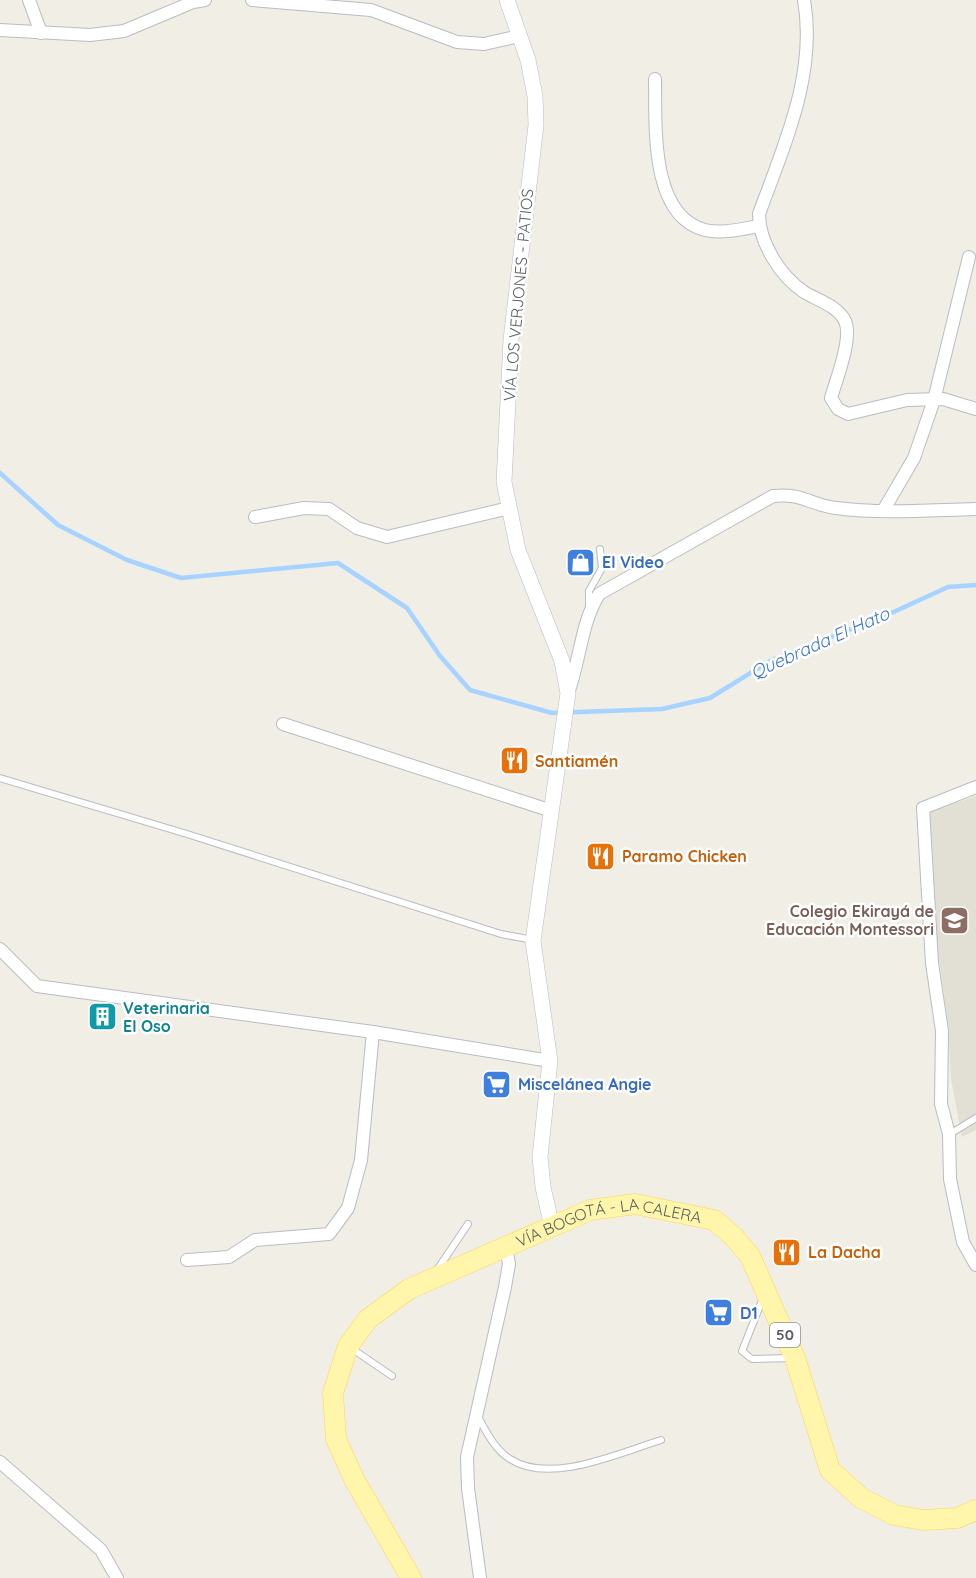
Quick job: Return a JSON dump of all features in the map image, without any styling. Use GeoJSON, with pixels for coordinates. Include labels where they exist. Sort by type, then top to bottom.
{"type":"FeatureCollection","features":[{"type":"Feature","properties":{"kind":"main road","name":"VÍA BOGOTÁ - LA CALERA"},"geometry":{"type":"LineString","coordinates":[[411,1578],[354,1479],[336,1439],[333,1394],[348,1346],[368,1319],[409,1289],[590,1210],[635,1204],[714,1220],[733,1236],[750,1256],[795,1358],[830,1470],[861,1498],[894,1515],[923,1520],[957,1518],[976,1510]]}},
{"type":"Feature","properties":{"kind":"street"},"geometry":{"type":"LineString","coordinates":[[29,0],[41,33]]}},
{"type":"Feature","properties":{"kind":"street"},"geometry":{"type":"LineString","coordinates":[[0,30],[90,35],[124,31],[193,2],[205,0]]}},
{"type":"Feature","properties":{"kind":"street"},"geometry":{"type":"LineString","coordinates":[[252,0],[371,10],[457,42],[484,44],[519,36]]}},
{"type":"Feature","properties":{"kind":"street","name":"VÍA LOS VERJONES - PATIOS"},"geometry":{"type":"LineString","coordinates":[[507,0],[528,60],[536,96],[536,125],[511,340],[504,482],[518,550],[562,661],[566,706],[533,940],[550,1061],[540,1157],[543,1187],[552,1227]]}},
{"type":"Feature","properties":{"kind":"street"},"geometry":{"type":"LineString","coordinates":[[804,0],[808,22],[801,89],[759,213],[759,226],[779,268],[802,291],[836,310],[845,322],[847,338],[831,398],[838,409],[848,414],[907,400],[944,399],[976,409]]}},
{"type":"Feature","properties":{"kind":"street"},"geometry":{"type":"LineString","coordinates":[[655,79],[663,187],[673,205],[684,220],[703,230],[721,232],[759,226]]}},
{"type":"Feature","properties":{"kind":"street"},"geometry":{"type":"LineString","coordinates":[[884,511],[914,458],[934,400],[969,257]]}},
{"type":"Feature","properties":{"kind":"street"},"geometry":{"type":"LineString","coordinates":[[566,706],[589,611],[599,594],[773,496],[793,494],[833,508],[884,511],[976,509]]}},
{"type":"Feature","properties":{"kind":"street"},"geometry":{"type":"LineString","coordinates":[[255,517],[304,508],[329,509],[357,528],[387,537],[509,508]]}},
{"type":"Feature","properties":{"kind":"street"},"geometry":{"type":"LineString","coordinates":[[283,724],[552,811]]}},
{"type":"Feature","properties":{"kind":"street"},"geometry":{"type":"LineString","coordinates":[[976,787],[922,808],[932,963],[942,1031],[941,1104],[949,1134],[950,1179],[963,1242],[976,1265]]}},
{"type":"Feature","properties":{"kind":"street"},"geometry":{"type":"LineString","coordinates":[[0,949],[37,986],[373,1032],[550,1061]]}},
{"type":"Feature","properties":{"kind":"street"},"geometry":{"type":"LineString","coordinates":[[187,1260],[229,1257],[255,1240],[329,1234],[348,1208],[361,1160],[373,1032]]}},
{"type":"Feature","properties":{"kind":"street"},"geometry":{"type":"LineString","coordinates":[[480,1578],[468,1488],[467,1457],[506,1287],[509,1264],[506,1248]]}},
{"type":"Feature","properties":{"kind":"street"},"geometry":{"type":"LineString","coordinates":[[0,1462],[101,1550],[117,1578]]}},
{"type":"Feature","properties":{"kind":"lane"},"geometry":{"type":"LineString","coordinates":[[589,611],[589,591],[602,568],[600,549]]}},
{"type":"Feature","properties":{"kind":"lane"},"geometry":{"type":"LineString","coordinates":[[0,778],[198,837],[501,934],[533,940]]}},
{"type":"Feature","properties":{"kind":"lane"},"geometry":{"type":"LineString","coordinates":[[949,1134],[976,1119]]}},
{"type":"Feature","properties":{"kind":"lane"},"geometry":{"type":"LineString","coordinates":[[435,1279],[442,1261],[468,1224]]}},
{"type":"Feature","properties":{"kind":"lane"},"geometry":{"type":"LineString","coordinates":[[766,1289],[742,1351],[752,1359],[795,1358]]}},
{"type":"Feature","properties":{"kind":"lane"},"geometry":{"type":"LineString","coordinates":[[348,1346],[392,1376]]}},
{"type":"Feature","properties":{"kind":"lane"},"geometry":{"type":"LineString","coordinates":[[477,1415],[493,1444],[508,1458],[533,1469],[560,1468],[594,1462],[661,1440]]}},
{"type":"Feature","properties":{"kind":"shaded area","name":"Colegio Ekirayá de Educación Montessori"},"geometry":{"type":"Polygon","coordinates":[[[976,796],[976,1130],[962,1137],[951,1079],[948,1026],[920,815],[976,796]]]}},
{"type":"Feature","properties":{"kind":"waterway","name":"Quebrada El Hato"},"geometry":{"type":"LineString","coordinates":[[0,473],[58,525],[127,560],[181,578],[338,563],[407,608],[440,656],[470,690],[552,713],[662,709],[710,698],[770,661],[887,615],[948,587],[976,585]]}},
{"type":"Feature","properties":{"kind":"place","name":"El Video"},"geometry":{"type":"Point","coordinates":[581,562]}},
{"type":"Feature","properties":{"kind":"place","name":"Santiamén"},"geometry":{"type":"Point","coordinates":[514,761]}},
{"type":"Feature","properties":{"kind":"place","name":"Paramo Chicken"},"geometry":{"type":"Point","coordinates":[601,856]}},
{"type":"Feature","properties":{"kind":"place","name":"Colegio Ekirayá de Educación Montessori"},"geometry":{"type":"Point","coordinates":[955,920]}},
{"type":"Feature","properties":{"kind":"place","name":"Veterinaria El Oso"},"geometry":{"type":"Point","coordinates":[102,1017]}},
{"type":"Feature","properties":{"kind":"place","name":"Miscelánea Angie"},"geometry":{"type":"Point","coordinates":[497,1084]}},
{"type":"Feature","properties":{"kind":"place","name":"La Dacha"},"geometry":{"type":"Point","coordinates":[787,1252]}},
{"type":"Feature","properties":{"kind":"place","name":"D1"},"geometry":{"type":"Point","coordinates":[719,1313]}}]}
